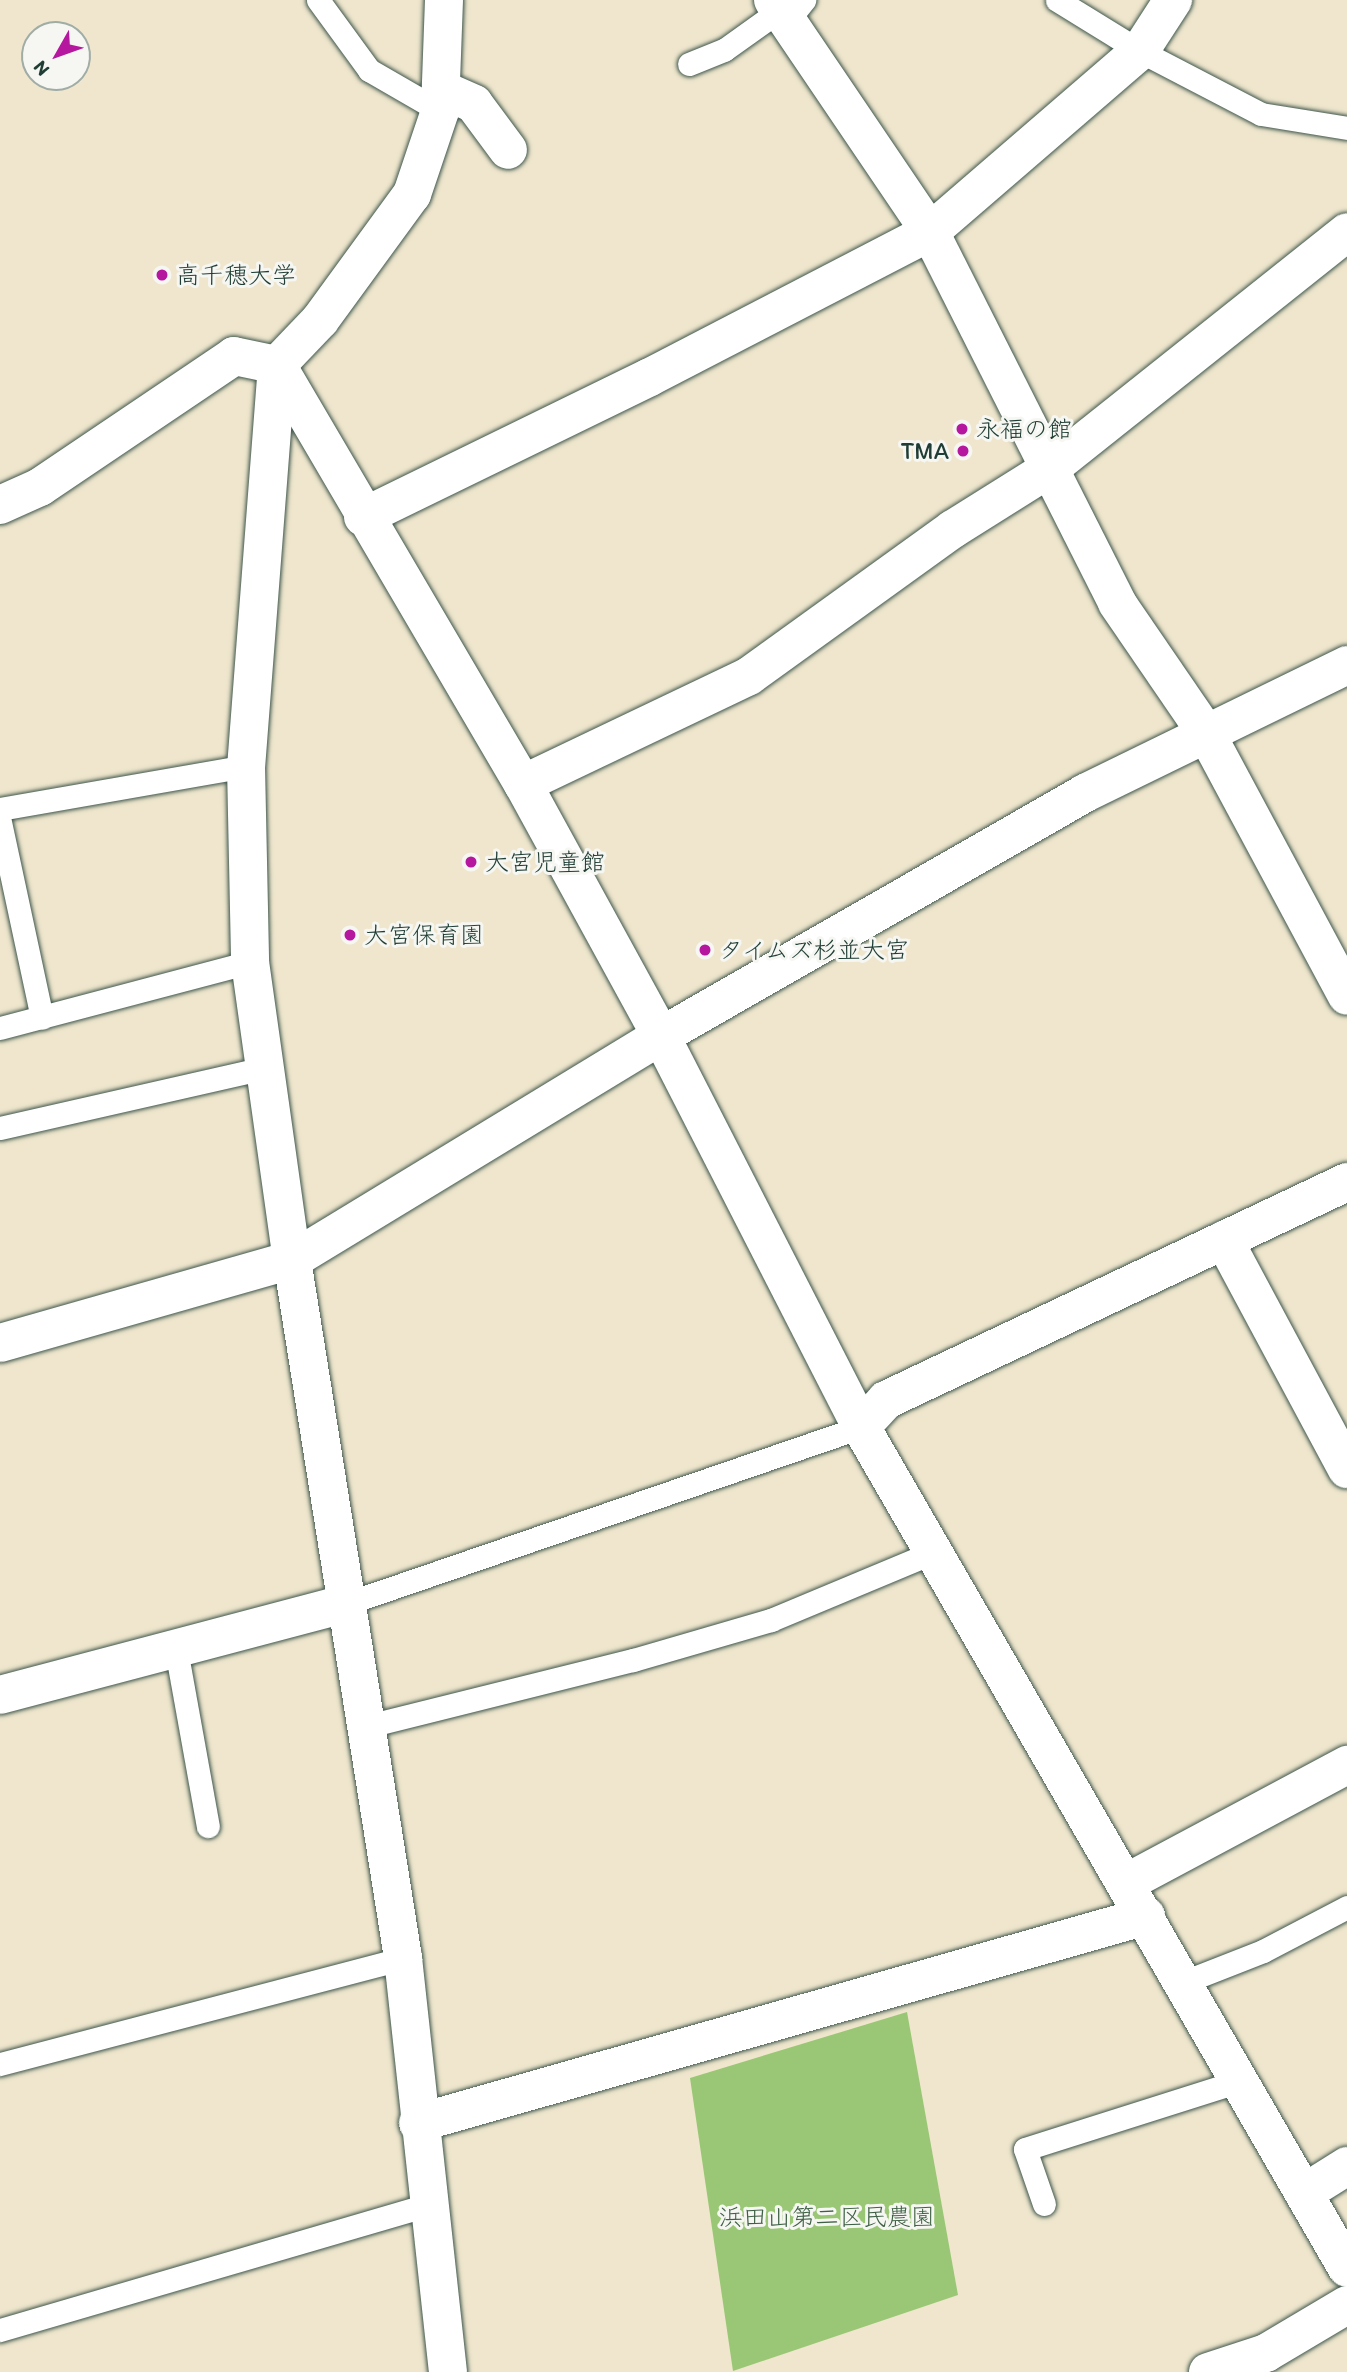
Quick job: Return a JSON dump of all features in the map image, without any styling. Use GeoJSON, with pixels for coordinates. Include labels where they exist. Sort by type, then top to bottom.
{"type":"FeatureCollection","features":[{"type":"Feature","properties":{"kind":"street"},"geometry":{"type":"LineString","coordinates":[[444,0],[440,100],[412,194],[320,320],[277,365],[246,766],[250,962],[292,1260],[403,1958],[418,2123],[448,2372]]}},
{"type":"Feature","properties":{"kind":"street"},"geometry":{"type":"LineString","coordinates":[[363,517],[649,377],[930,232],[1140,51],[1173,0]]}},
{"type":"Feature","properties":{"kind":"street"},"geometry":{"type":"LineString","coordinates":[[786,7],[930,232],[1052,467],[1117,603],[1206,733],[1347,996]]}},
{"type":"Feature","properties":{"kind":"street"},"geometry":{"type":"LineString","coordinates":[[440,100],[474,104],[508,150]]}},
{"type":"Feature","properties":{"kind":"street"},"geometry":{"type":"LineString","coordinates":[[523,784],[749,676],[953,529],[1052,467],[1347,232]]}},
{"type":"Feature","properties":{"kind":"street"},"geometry":{"type":"LineString","coordinates":[[0,505],[40,487],[234,356],[277,365],[363,517],[523,784],[661,1036],[861,1427],[931,1553],[1146,1916],[1347,2269]]}},
{"type":"Feature","properties":{"kind":"street"},"geometry":{"type":"LineString","coordinates":[[0,1343],[292,1260],[661,1036],[1084,793],[1347,665]]}},
{"type":"Feature","properties":{"kind":"street"},"geometry":{"type":"LineString","coordinates":[[861,1427],[886,1400],[1347,1182]]}},
{"type":"Feature","properties":{"kind":"street"},"geometry":{"type":"LineString","coordinates":[[1224,1240],[1347,1469]]}},
{"type":"Feature","properties":{"kind":"street"},"geometry":{"type":"LineString","coordinates":[[0,1695],[348,1603]]}},
{"type":"Feature","properties":{"kind":"street"},"geometry":{"type":"LineString","coordinates":[[1126,1883],[1347,1765]]}},
{"type":"Feature","properties":{"kind":"street"},"geometry":{"type":"LineString","coordinates":[[418,2123],[1146,1916]]}},
{"type":"Feature","properties":{"kind":"street"},"geometry":{"type":"LineString","coordinates":[[1304,2193],[1347,2166]]}},
{"type":"Feature","properties":{"kind":"street"},"geometry":{"type":"LineString","coordinates":[[1208,2372],[1266,2353],[1347,2305]]}},
{"type":"Feature","properties":{"kind":"lane"},"geometry":{"type":"LineString","coordinates":[[318,0],[369,70],[440,100]]}},
{"type":"Feature","properties":{"kind":"lane"},"geometry":{"type":"LineString","coordinates":[[1057,0],[1140,51],[1261,114],[1347,128]]}},
{"type":"Feature","properties":{"kind":"lane"},"geometry":{"type":"LineString","coordinates":[[689,64],[724,50],[786,7]]}},
{"type":"Feature","properties":{"kind":"lane"},"geometry":{"type":"LineString","coordinates":[[0,809],[246,766]]}},
{"type":"Feature","properties":{"kind":"lane"},"geometry":{"type":"LineString","coordinates":[[0,822],[42,1018]]}},
{"type":"Feature","properties":{"kind":"lane"},"geometry":{"type":"LineString","coordinates":[[0,1028],[250,962]]}},
{"type":"Feature","properties":{"kind":"lane"},"geometry":{"type":"LineString","coordinates":[[0,1128],[264,1068]]}},
{"type":"Feature","properties":{"kind":"lane"},"geometry":{"type":"LineString","coordinates":[[348,1603],[861,1427]]}},
{"type":"Feature","properties":{"kind":"lane"},"geometry":{"type":"LineString","coordinates":[[368,1726],[633,1660],[771,1620],[931,1553]]}},
{"type":"Feature","properties":{"kind":"lane"},"geometry":{"type":"LineString","coordinates":[[176,1649],[208,1826]]}},
{"type":"Feature","properties":{"kind":"lane"},"geometry":{"type":"LineString","coordinates":[[1184,1982],[1263,1951],[1347,1906]]}},
{"type":"Feature","properties":{"kind":"lane"},"geometry":{"type":"LineString","coordinates":[[0,2064],[403,1958]]}},
{"type":"Feature","properties":{"kind":"lane"},"geometry":{"type":"LineString","coordinates":[[1044,2204],[1025,2149],[1240,2081]]}},
{"type":"Feature","properties":{"kind":"lane"},"geometry":{"type":"LineString","coordinates":[[0,2330],[427,2204]]}},
{"type":"Feature","properties":{"kind":"green space","name":"浜田山第二区民農園"},"geometry":{"type":"Polygon","coordinates":[[[907,2012],[958,2295],[733,2371],[690,2078],[907,2012]]]}},
{"type":"Feature","properties":{"kind":"place","name":"高千穂大学"},"geometry":{"type":"Point","coordinates":[162,275]}},
{"type":"Feature","properties":{"kind":"place","name":"永福の館"},"geometry":{"type":"Point","coordinates":[962,429]}},
{"type":"Feature","properties":{"kind":"place","name":"TMA"},"geometry":{"type":"Point","coordinates":[963,451]}},
{"type":"Feature","properties":{"kind":"place","name":"大宮児童館"},"geometry":{"type":"Point","coordinates":[471,862]}},
{"type":"Feature","properties":{"kind":"place","name":"大宮保育園"},"geometry":{"type":"Point","coordinates":[350,935]}},
{"type":"Feature","properties":{"kind":"place","name":"タイムズ杉並大宮"},"geometry":{"type":"Point","coordinates":[705,950]}}]}
